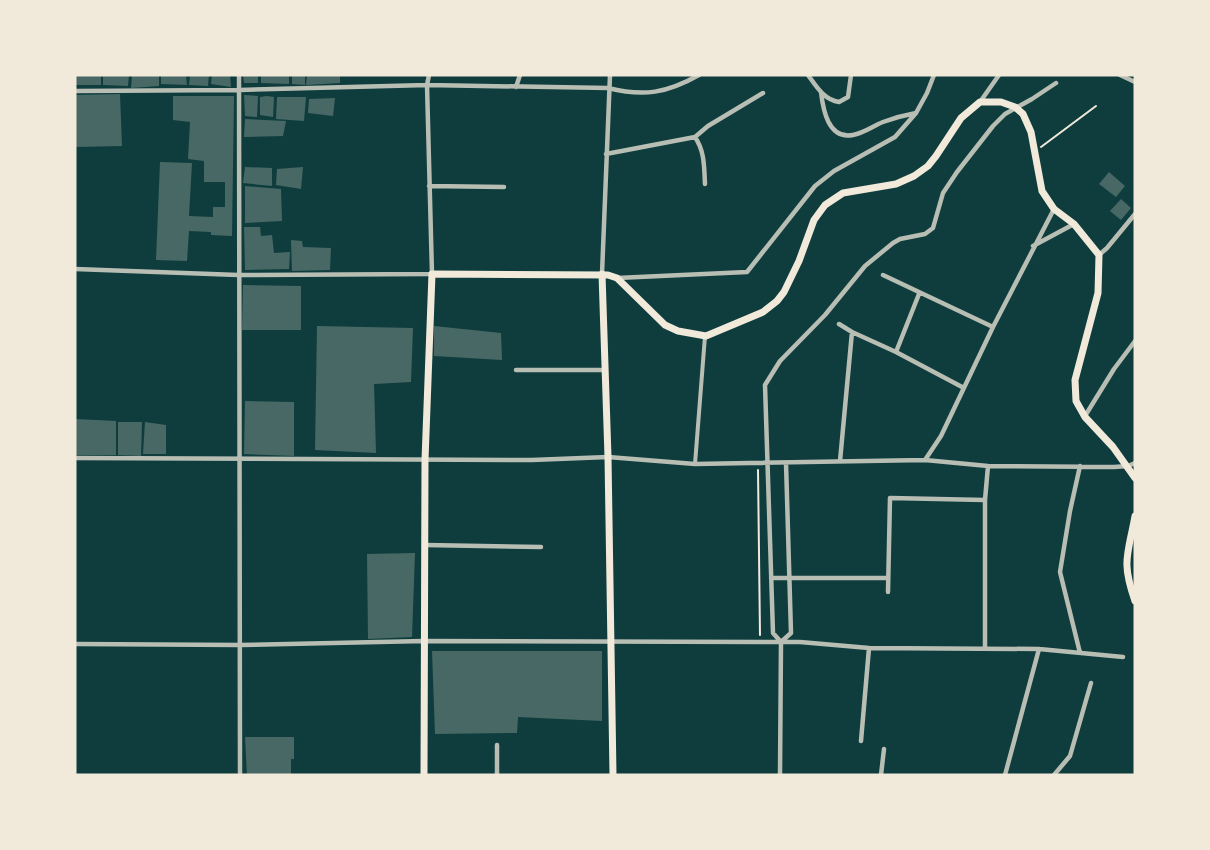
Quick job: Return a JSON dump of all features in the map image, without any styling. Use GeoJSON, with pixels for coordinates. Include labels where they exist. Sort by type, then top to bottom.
{"type":"FeatureCollection","features":[{"type":"Feature","properties":{"kind":"main road"},"geometry":{"type":"LineString","coordinates":[[424,775],[425,460],[432,274],[602,274],[617,278],[665,325],[678,331],[705,336],[754,316],[770,308],[777,301],[795,269],[814,220],[825,205],[843,193],[896,184],[914,176],[928,166],[961,118],[980,102],[1001,102],[1015,107],[1023,114],[1031,132],[1042,191],[1054,209],[1074,224],[1099,255],[1098,293],[1074,380],[1076,401],[1085,417],[1131,464],[1135,478]]}},
{"type":"Feature","properties":{"kind":"main road"},"geometry":{"type":"LineString","coordinates":[[602,274],[609,457],[613,775]]}},
{"type":"Feature","properties":{"kind":"main road"},"geometry":{"type":"LineString","coordinates":[[1135,516],[1127,546],[1125,566],[1135,601]]}},
{"type":"Feature","properties":{"kind":"street"},"geometry":{"type":"LineString","coordinates":[[238,75],[240,775]]}},
{"type":"Feature","properties":{"kind":"street"},"geometry":{"type":"LineString","coordinates":[[75,269],[238,275],[432,274],[427,85],[429,75]]}},
{"type":"Feature","properties":{"kind":"street"},"geometry":{"type":"LineString","coordinates":[[516,87],[520,75]]}},
{"type":"Feature","properties":{"kind":"street"},"geometry":{"type":"LineString","coordinates":[[602,274],[610,75]]}},
{"type":"Feature","properties":{"kind":"street"},"geometry":{"type":"LineString","coordinates":[[75,91],[427,85],[608,88],[624,92],[656,93],[675,88],[699,75]]}},
{"type":"Feature","properties":{"kind":"street"},"geometry":{"type":"LineString","coordinates":[[808,75],[821,92],[835,102],[843,101],[848,97],[851,75]]}},
{"type":"Feature","properties":{"kind":"street"},"geometry":{"type":"LineString","coordinates":[[617,278],[742,274],[750,270],[804,197],[826,176],[896,137],[916,113],[934,75]]}},
{"type":"Feature","properties":{"kind":"street"},"geometry":{"type":"LineString","coordinates":[[980,102],[999,75]]}},
{"type":"Feature","properties":{"kind":"street"},"geometry":{"type":"LineString","coordinates":[[1120,75],[1135,82]]}},
{"type":"Feature","properties":{"kind":"street"},"geometry":{"type":"LineString","coordinates":[[780,775],[781,642],[773,633],[765,385],[780,361],[825,315],[865,266],[900,239],[921,236],[929,231],[935,224],[936,212],[943,194],[957,171],[993,126],[1005,114],[1056,83]]}},
{"type":"Feature","properties":{"kind":"street"},"geometry":{"type":"LineString","coordinates":[[821,92],[827,123],[845,136],[858,134],[884,122],[916,113]]}},
{"type":"Feature","properties":{"kind":"street"},"geometry":{"type":"LineString","coordinates":[[606,154],[695,137],[708,126],[763,93]]}},
{"type":"Feature","properties":{"kind":"street"},"geometry":{"type":"LineString","coordinates":[[695,137],[703,156],[705,184]]}},
{"type":"Feature","properties":{"kind":"street"},"geometry":{"type":"LineString","coordinates":[[429,186],[504,187]]}},
{"type":"Feature","properties":{"kind":"street"},"geometry":{"type":"LineString","coordinates":[[925,460],[941,436],[1033,246],[1054,209]]}},
{"type":"Feature","properties":{"kind":"street"},"geometry":{"type":"LineString","coordinates":[[1099,255],[1135,214]]}},
{"type":"Feature","properties":{"kind":"street"},"geometry":{"type":"LineString","coordinates":[[1033,246],[1074,224]]}},
{"type":"Feature","properties":{"kind":"street"},"geometry":{"type":"LineString","coordinates":[[883,275],[993,327]]}},
{"type":"Feature","properties":{"kind":"street"},"geometry":{"type":"LineString","coordinates":[[896,351],[919,294]]}},
{"type":"Feature","properties":{"kind":"street"},"geometry":{"type":"LineString","coordinates":[[839,324],[852,333],[896,351],[963,388]]}},
{"type":"Feature","properties":{"kind":"street"},"geometry":{"type":"LineString","coordinates":[[840,461],[852,333]]}},
{"type":"Feature","properties":{"kind":"street"},"geometry":{"type":"LineString","coordinates":[[695,464],[705,336]]}},
{"type":"Feature","properties":{"kind":"street"},"geometry":{"type":"LineString","coordinates":[[1085,417],[1114,369],[1135,341]]}},
{"type":"Feature","properties":{"kind":"street"},"geometry":{"type":"LineString","coordinates":[[516,370],[605,370]]}},
{"type":"Feature","properties":{"kind":"street"},"geometry":{"type":"LineString","coordinates":[[75,458],[532,460],[609,457],[695,464],[925,460],[988,466],[1131,464]]}},
{"type":"Feature","properties":{"kind":"street"},"geometry":{"type":"LineString","coordinates":[[781,642],[791,633],[786,463]]}},
{"type":"Feature","properties":{"kind":"street"},"geometry":{"type":"LineString","coordinates":[[985,648],[988,466]]}},
{"type":"Feature","properties":{"kind":"street"},"geometry":{"type":"LineString","coordinates":[[1080,466],[1060,572],[1080,653]]}},
{"type":"Feature","properties":{"kind":"street"},"geometry":{"type":"LineString","coordinates":[[888,592],[890,498],[986,500]]}},
{"type":"Feature","properties":{"kind":"street"},"geometry":{"type":"LineString","coordinates":[[425,545],[541,547]]}},
{"type":"Feature","properties":{"kind":"street"},"geometry":{"type":"LineString","coordinates":[[771,578],[888,578]]}},
{"type":"Feature","properties":{"kind":"street"},"geometry":{"type":"LineString","coordinates":[[75,644],[240,645],[424,641],[781,642],[869,648],[1039,649],[1123,657]]}},
{"type":"Feature","properties":{"kind":"street"},"geometry":{"type":"LineString","coordinates":[[861,741],[869,648]]}},
{"type":"Feature","properties":{"kind":"street"},"geometry":{"type":"LineString","coordinates":[[1005,775],[1039,649]]}},
{"type":"Feature","properties":{"kind":"street"},"geometry":{"type":"LineString","coordinates":[[1054,775],[1070,756],[1091,683]]}},
{"type":"Feature","properties":{"kind":"street"},"geometry":{"type":"LineString","coordinates":[[497,746],[497,775]]}},
{"type":"Feature","properties":{"kind":"street"},"geometry":{"type":"LineString","coordinates":[[881,775],[884,749]]}},
{"type":"Feature","properties":{"kind":"path"},"geometry":{"type":"LineString","coordinates":[[1035,151],[1096,106]]}},
{"type":"Feature","properties":{"kind":"path"},"geometry":{"type":"LineString","coordinates":[[758,464],[760,642]]}},
{"type":"Feature","properties":{"kind":"building"},"geometry":{"type":"Polygon","coordinates":[[[75,75],[101,75],[101,85],[75,85],[75,75]]]}},
{"type":"Feature","properties":{"kind":"building"},"geometry":{"type":"Polygon","coordinates":[[[103,75],[129,75],[128,86],[103,85],[103,75]]]}},
{"type":"Feature","properties":{"kind":"building"},"geometry":{"type":"Polygon","coordinates":[[[132,75],[159,75],[159,86],[131,88],[132,75]]]}},
{"type":"Feature","properties":{"kind":"building"},"geometry":{"type":"Polygon","coordinates":[[[161,75],[186,75],[187,85],[161,84],[161,75]]]}},
{"type":"Feature","properties":{"kind":"building"},"geometry":{"type":"Polygon","coordinates":[[[190,75],[209,75],[208,86],[189,85],[190,75]]]}},
{"type":"Feature","properties":{"kind":"building"},"geometry":{"type":"Polygon","coordinates":[[[212,75],[230,75],[231,87],[211,84],[212,75]]]}},
{"type":"Feature","properties":{"kind":"building"},"geometry":{"type":"Polygon","coordinates":[[[243,75],[258,75],[258,83],[244,83],[243,75]]]}},
{"type":"Feature","properties":{"kind":"building"},"geometry":{"type":"Polygon","coordinates":[[[261,75],[289,75],[289,84],[261,83],[261,75]]]}},
{"type":"Feature","properties":{"kind":"building"},"geometry":{"type":"Polygon","coordinates":[[[292,75],[305,75],[305,85],[292,84],[292,75]]]}},
{"type":"Feature","properties":{"kind":"building"},"geometry":{"type":"Polygon","coordinates":[[[307,75],[340,75],[340,83],[306,85],[307,75]]]}},
{"type":"Feature","properties":{"kind":"building"},"geometry":{"type":"Polygon","coordinates":[[[120,94],[122,146],[75,147],[75,95],[120,94]]]}},
{"type":"Feature","properties":{"kind":"building"},"geometry":{"type":"Polygon","coordinates":[[[244,95],[258,96],[257,117],[245,116],[244,95]]]}},
{"type":"Feature","properties":{"kind":"building"},"geometry":{"type":"Polygon","coordinates":[[[173,96],[234,96],[232,236],[189,231],[187,261],[156,260],[160,162],[192,163],[189,216],[213,217],[213,207],[225,207],[225,182],[204,182],[204,161],[188,159],[190,122],[173,120],[173,96]]]}},
{"type":"Feature","properties":{"kind":"building"},"geometry":{"type":"Polygon","coordinates":[[[260,97],[274,97],[273,117],[260,115],[260,97]]]}},
{"type":"Feature","properties":{"kind":"building"},"geometry":{"type":"Polygon","coordinates":[[[277,97],[306,97],[304,121],[276,119],[277,97]]]}},
{"type":"Feature","properties":{"kind":"building"},"geometry":{"type":"Polygon","coordinates":[[[335,98],[333,116],[308,113],[309,99],[335,98]]]}},
{"type":"Feature","properties":{"kind":"building"},"geometry":{"type":"Polygon","coordinates":[[[245,119],[286,121],[283,136],[244,137],[245,119]]]}},
{"type":"Feature","properties":{"kind":"building"},"geometry":{"type":"Polygon","coordinates":[[[245,167],[272,168],[272,186],[243,183],[245,167]]]}},
{"type":"Feature","properties":{"kind":"building"},"geometry":{"type":"Polygon","coordinates":[[[303,167],[301,189],[276,185],[277,169],[303,167]]]}},
{"type":"Feature","properties":{"kind":"building"},"geometry":{"type":"Polygon","coordinates":[[[1109,172],[1125,186],[1116,197],[1099,184],[1109,172]]]}},
{"type":"Feature","properties":{"kind":"building"},"geometry":{"type":"Polygon","coordinates":[[[245,186],[281,189],[282,221],[245,223],[245,186]]]}},
{"type":"Feature","properties":{"kind":"building"},"geometry":{"type":"Polygon","coordinates":[[[1121,199],[1131,208],[1121,220],[1110,211],[1121,199]]]}},
{"type":"Feature","properties":{"kind":"building"},"geometry":{"type":"Polygon","coordinates":[[[244,227],[260,227],[261,236],[272,235],[274,253],[290,252],[289,269],[245,270],[244,227]]]}},
{"type":"Feature","properties":{"kind":"building"},"geometry":{"type":"Polygon","coordinates":[[[291,240],[302,241],[303,247],[331,248],[330,270],[292,271],[291,240]]]}},
{"type":"Feature","properties":{"kind":"building"},"geometry":{"type":"Polygon","coordinates":[[[243,285],[301,286],[301,330],[242,330],[243,285]]]}},
{"type":"Feature","properties":{"kind":"building"},"geometry":{"type":"Polygon","coordinates":[[[317,326],[413,328],[411,382],[374,384],[376,453],[315,450],[317,326]]]}},
{"type":"Feature","properties":{"kind":"building"},"geometry":{"type":"Polygon","coordinates":[[[434,326],[501,333],[502,360],[434,356],[434,326]]]}},
{"type":"Feature","properties":{"kind":"building"},"geometry":{"type":"Polygon","coordinates":[[[245,401],[294,402],[294,456],[244,454],[245,401]]]}},
{"type":"Feature","properties":{"kind":"building"},"geometry":{"type":"Polygon","coordinates":[[[75,419],[116,421],[116,455],[75,455],[75,419]]]}},
{"type":"Feature","properties":{"kind":"building"},"geometry":{"type":"Polygon","coordinates":[[[118,422],[142,422],[141,456],[118,455],[118,422]]]}},
{"type":"Feature","properties":{"kind":"building"},"geometry":{"type":"Polygon","coordinates":[[[145,422],[166,425],[166,454],[143,454],[145,422]]]}},
{"type":"Feature","properties":{"kind":"building"},"geometry":{"type":"Polygon","coordinates":[[[415,553],[412,637],[368,639],[367,554],[415,553]]]}},
{"type":"Feature","properties":{"kind":"building"},"geometry":{"type":"Polygon","coordinates":[[[432,651],[602,651],[602,721],[518,717],[517,733],[435,734],[432,651]]]}},
{"type":"Feature","properties":{"kind":"building"},"geometry":{"type":"Polygon","coordinates":[[[245,737],[294,737],[291,775],[247,775],[245,737]]]}}]}
